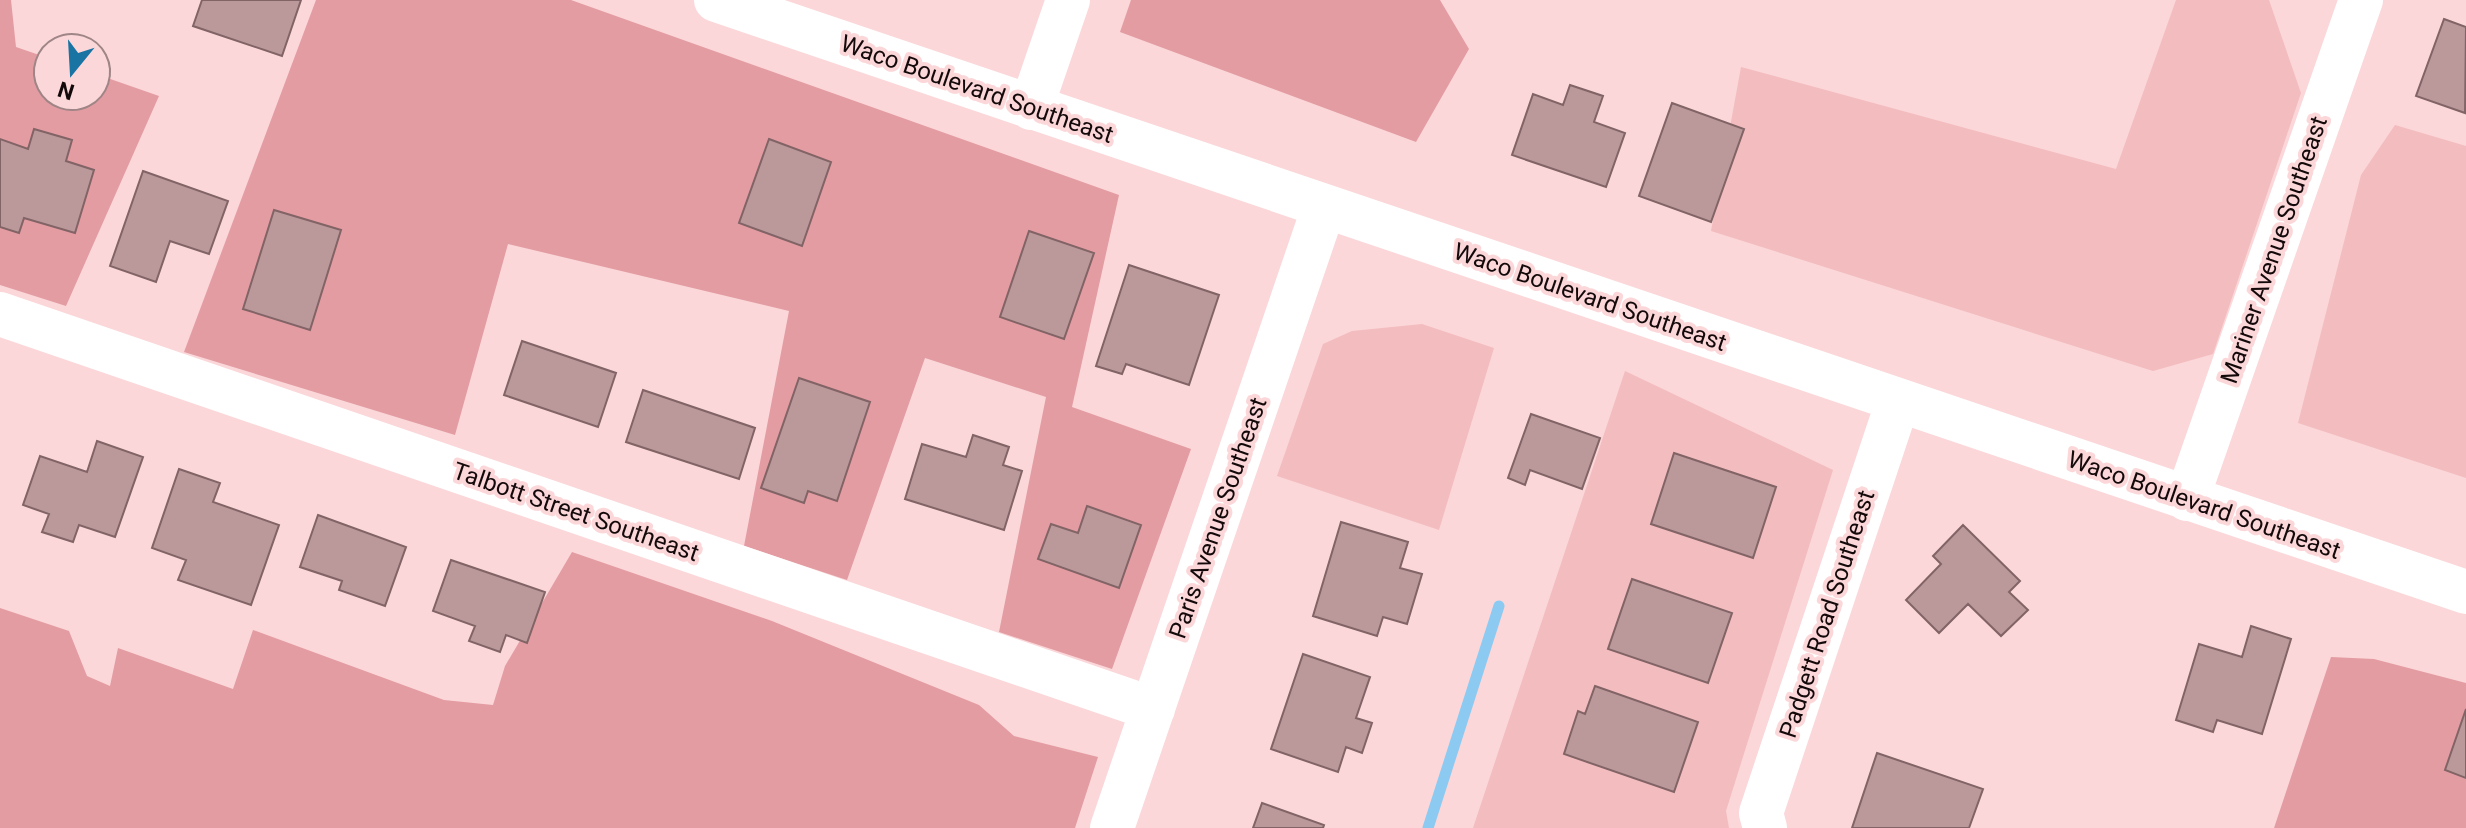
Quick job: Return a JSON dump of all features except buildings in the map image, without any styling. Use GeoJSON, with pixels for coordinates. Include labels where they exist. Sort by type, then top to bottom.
{"type":"FeatureCollection","features":[{"type":"Feature","properties":{"kind":"street","name":"Waco Boulevard Southeast"},"geometry":{"type":"LineString","coordinates":[[716,0],[2466,592]]}},
{"type":"Feature","properties":{"kind":"street"},"geometry":{"type":"LineString","coordinates":[[1031,108],[1068,0]]}},
{"type":"Feature","properties":{"kind":"street","name":"Mariner Avenue Southeast"},"geometry":{"type":"LineString","coordinates":[[2187,499],[2361,0]]}},
{"type":"Feature","properties":{"kind":"street","name":"Paris Avenue Southeast"},"geometry":{"type":"LineString","coordinates":[[1112,828],[1324,207]]}},
{"type":"Feature","properties":{"kind":"street","name":"Talbott Street Southeast"},"geometry":{"type":"LineString","coordinates":[[0,314],[1153,709]]}},
{"type":"Feature","properties":{"kind":"street","name":"Padgett Road Southeast"},"geometry":{"type":"LineString","coordinates":[[1765,828],[1761,813],[1898,401]]}},
{"type":"Feature","properties":{"kind":"shaded area"},"geometry":{"type":"Polygon","coordinates":[[[0,0],[11,0],[16,47],[32,52],[32,112],[112,112],[112,80],[159,96],[66,306],[0,285],[0,0]]]}},
{"type":"Feature","properties":{"kind":"shaded area"},"geometry":{"type":"Polygon","coordinates":[[[316,0],[571,0],[1119,195],[1072,407],[1191,449],[1112,669],[999,632],[1046,397],[925,358],[847,580],[744,546],[789,311],[508,244],[455,435],[184,352],[316,0]]]}},
{"type":"Feature","properties":{"kind":"shaded area"},"geometry":{"type":"Polygon","coordinates":[[[1131,0],[1440,0],[1469,49],[1416,142],[1120,32],[1131,0]]]}},
{"type":"Feature","properties":{"kind":"shaded area"},"geometry":{"type":"Polygon","coordinates":[[[2176,0],[2269,0],[2301,93],[2213,354],[2153,371],[1711,231],[1741,67],[2116,169],[2176,0]]]}},
{"type":"Feature","properties":{"kind":"shaded area"},"geometry":{"type":"Polygon","coordinates":[[[2395,125],[2466,146],[2466,478],[2298,423],[2361,175],[2395,125]]]}},
{"type":"Feature","properties":{"kind":"shaded area"},"geometry":{"type":"Polygon","coordinates":[[[1422,324],[1494,348],[1439,530],[1277,476],[1323,344],[1352,331],[1422,324]]]}},
{"type":"Feature","properties":{"kind":"shaded area"},"geometry":{"type":"Polygon","coordinates":[[[1625,371],[1833,470],[1726,811],[1729,828],[1473,828],[1625,371]]]}},
{"type":"Feature","properties":{"kind":"shaded area"},"geometry":{"type":"Polygon","coordinates":[[[572,552],[772,621],[979,705],[1014,736],[1098,757],[1075,828],[0,828],[0,608],[69,631],[87,676],[110,686],[118,648],[233,689],[253,630],[444,700],[493,705],[505,666],[572,552]]]}},
{"type":"Feature","properties":{"kind":"shaded area"},"geometry":{"type":"Polygon","coordinates":[[[2331,657],[2374,659],[2466,683],[2466,828],[2274,828],[2331,657]]]}},
{"type":"Feature","properties":{"kind":"waterway"},"geometry":{"type":"LineString","coordinates":[[1428,828],[1499,606]]}}]}
